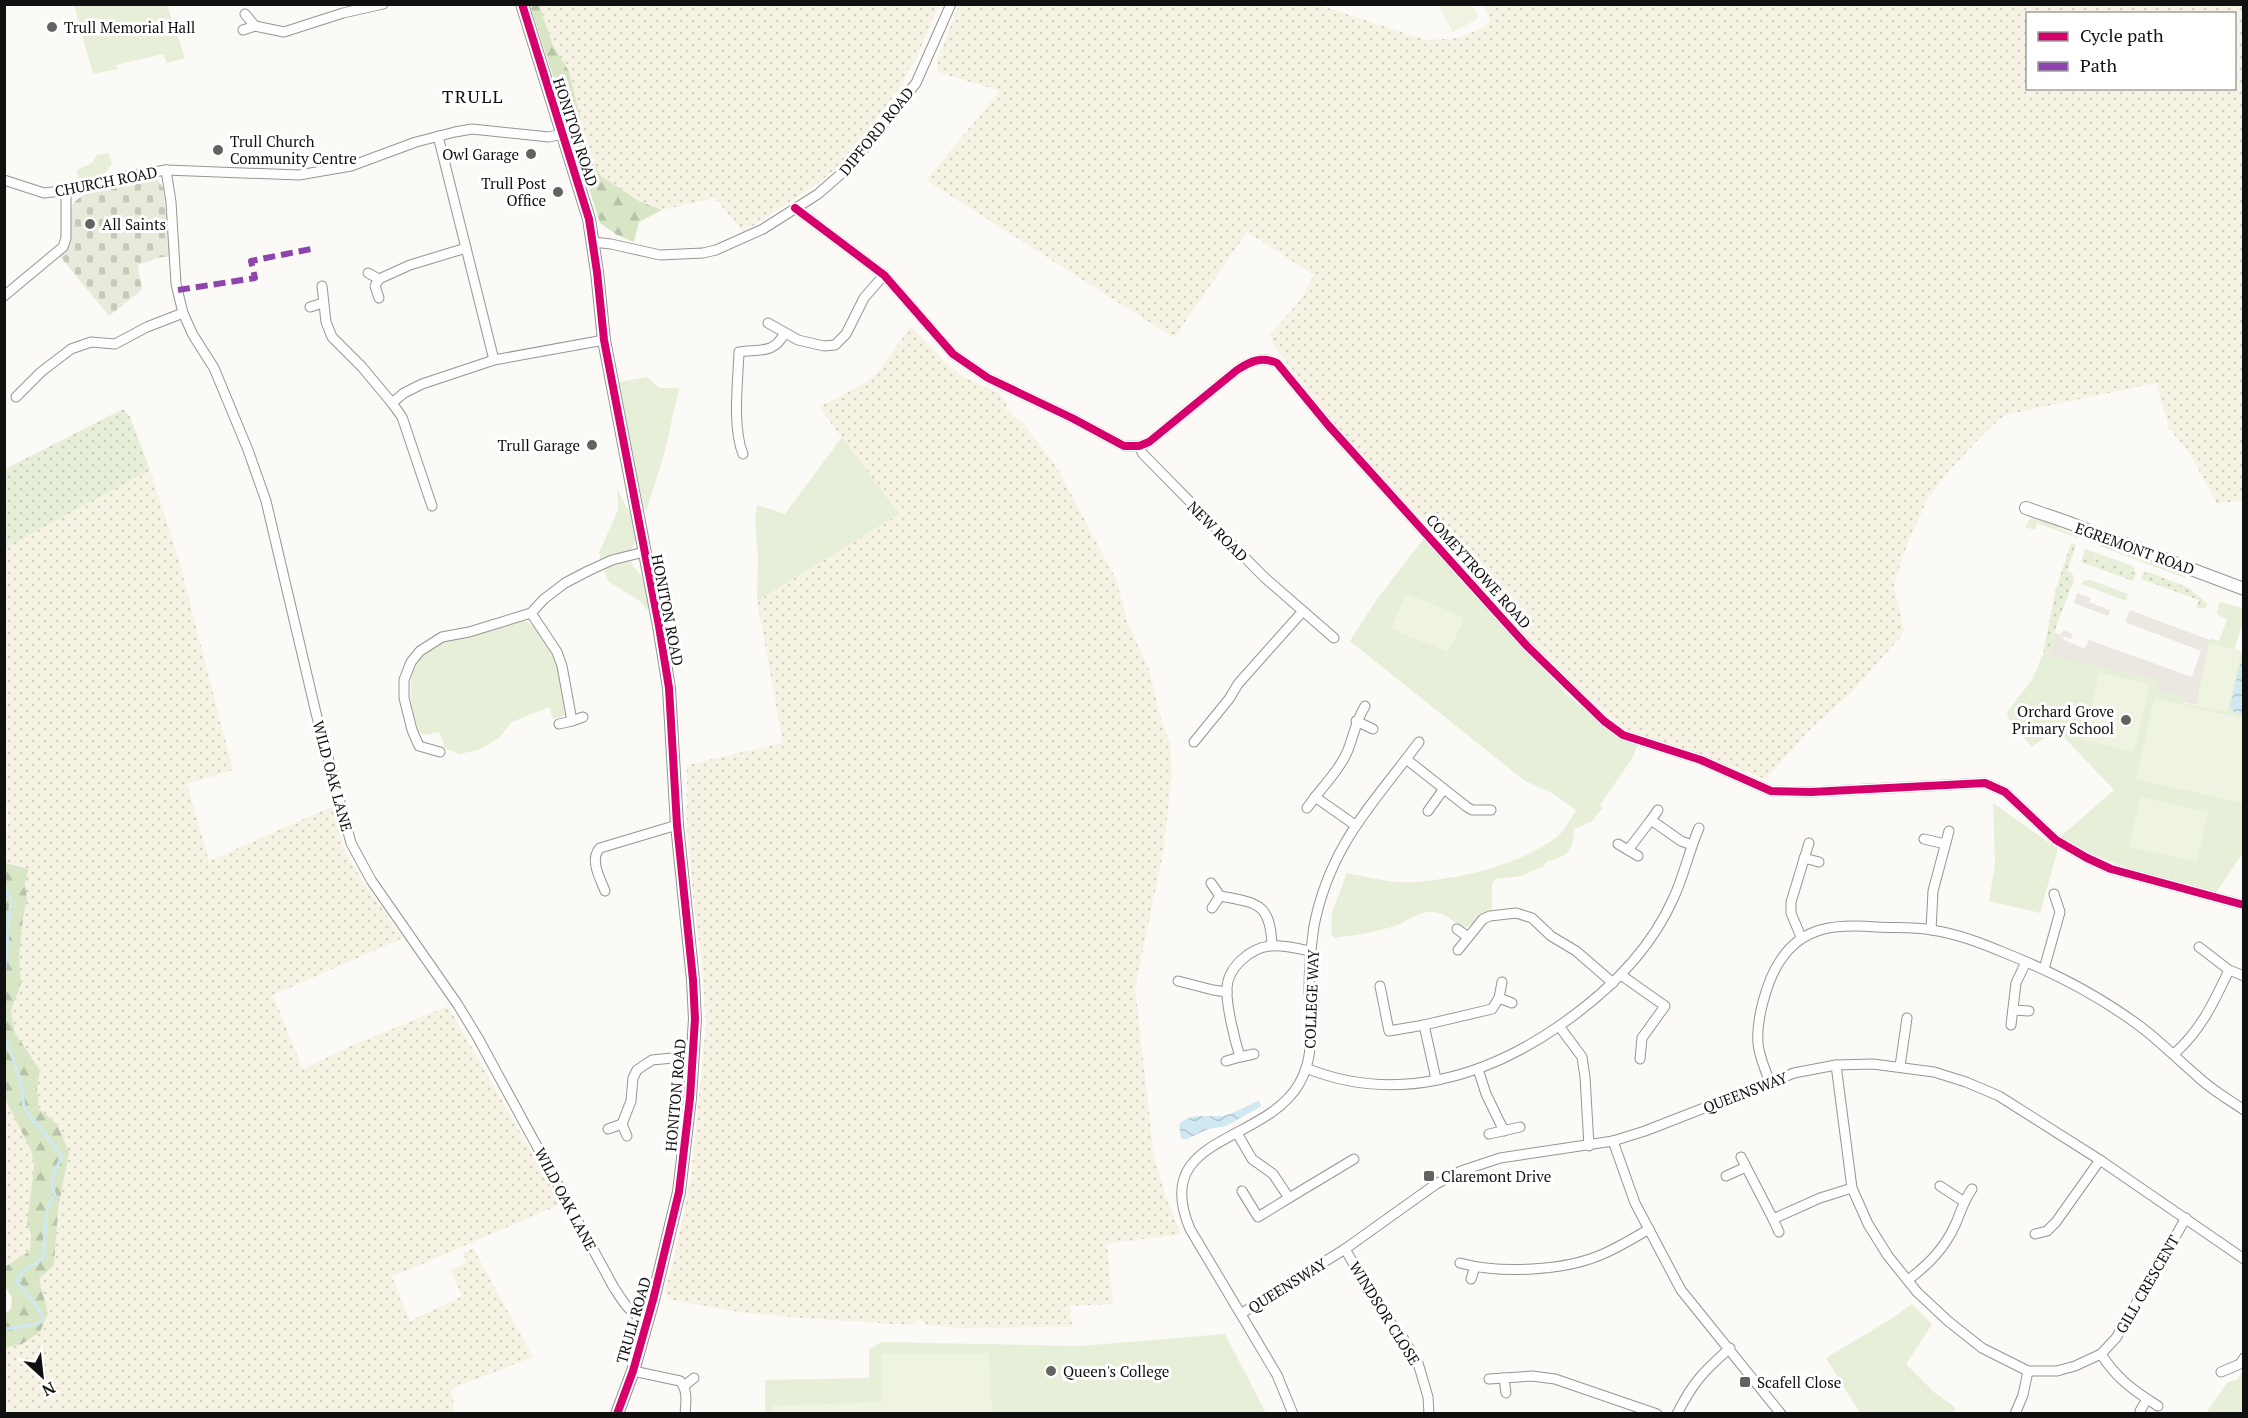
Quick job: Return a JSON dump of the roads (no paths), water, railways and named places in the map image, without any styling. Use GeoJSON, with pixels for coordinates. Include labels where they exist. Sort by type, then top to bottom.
{"type":"FeatureCollection","features":[{"type":"Feature","properties":{"kind":"street"},"geometry":{"type":"LineString","coordinates":[[245,14],[255,26],[273,32],[284,32],[343,13],[383,4]]}},
{"type":"Feature","properties":{"kind":"street","name":"HONITON ROAD"},"geometry":{"type":"LineString","coordinates":[[522,4],[590,219],[603,340],[669,688],[677,825],[695,1019],[686,1144],[670,1233]]}},
{"type":"Feature","properties":{"kind":"street","name":"DIPFORD ROAD"},"geometry":{"type":"LineString","coordinates":[[593,243],[611,244],[660,255],[703,253],[736,242],[836,181],[916,83],[951,4]]}},
{"type":"Feature","properties":{"kind":"street"},"geometry":{"type":"LineString","coordinates":[[243,30],[255,26]]}},
{"type":"Feature","properties":{"kind":"street","name":"CHURCH ROAD"},"geometry":{"type":"LineString","coordinates":[[4,180],[44,193],[66,191],[121,177],[166,170],[269,175],[322,172],[373,160],[416,142],[472,129],[549,137],[562,134]]}},
{"type":"Feature","properties":{"kind":"street"},"geometry":{"type":"LineString","coordinates":[[438,136],[495,360]]}},
{"type":"Feature","properties":{"kind":"street","name":"WILD OAK LANE"},"geometry":{"type":"LineString","coordinates":[[166,170],[172,213],[176,284],[183,313],[213,368],[248,450],[266,501],[316,713],[351,843],[371,880],[458,1005],[478,1038],[619,1295],[635,1315],[647,1321]]}},
{"type":"Feature","properties":{"kind":"street"},"geometry":{"type":"LineString","coordinates":[[4,297],[63,246],[66,238],[66,191]]}},
{"type":"Feature","properties":{"kind":"street"},"geometry":{"type":"LineString","coordinates":[[795,208],[799,213],[841,240],[884,275],[953,354],[988,378],[1072,418],[1113,442],[1124,446],[1139,446]]}},
{"type":"Feature","properties":{"kind":"street"},"geometry":{"type":"LineString","coordinates":[[379,298],[375,286],[379,279],[410,265],[466,248]]}},
{"type":"Feature","properties":{"kind":"street"},"geometry":{"type":"LineString","coordinates":[[368,273],[379,279]]}},
{"type":"Feature","properties":{"kind":"street"},"geometry":{"type":"LineString","coordinates":[[768,323],[798,340],[824,346],[835,345],[846,334],[864,298],[884,275]]}},
{"type":"Feature","properties":{"kind":"street"},"geometry":{"type":"LineString","coordinates":[[322,286],[328,329],[332,337],[392,403],[405,426],[424,497],[432,506]]}},
{"type":"Feature","properties":{"kind":"street"},"geometry":{"type":"LineString","coordinates":[[310,307],[323,303]]}},
{"type":"Feature","properties":{"kind":"street"},"geometry":{"type":"LineString","coordinates":[[16,397],[41,372],[71,349],[91,342],[115,344],[147,327],[183,313]]}},
{"type":"Feature","properties":{"kind":"street"},"geometry":{"type":"LineString","coordinates":[[728,352],[774,347],[784,334]]}},
{"type":"Feature","properties":{"kind":"street"},"geometry":{"type":"LineString","coordinates":[[392,403],[404,393],[422,384],[495,360],[603,340]]}},
{"type":"Feature","properties":{"kind":"street"},"geometry":{"type":"LineString","coordinates":[[739,352],[738,427],[739,444],[743,454]]}},
{"type":"Feature","properties":{"kind":"street","name":"COMEYTROWE ROAD"},"geometry":{"type":"LineString","coordinates":[[1139,446],[1160,433],[1238,370],[1250,362],[1269,359],[1285,370],[1329,425],[1527,646],[1604,721],[1623,735],[1701,760],[1771,791],[1811,792],[1985,783],[2005,792],[2056,840],[2087,858],[2111,868],[2244,905]]}},
{"type":"Feature","properties":{"kind":"street","name":"NEW ROAD"},"geometry":{"type":"LineString","coordinates":[[1139,446],[1143,454],[1264,577],[1334,638]]}},
{"type":"Feature","properties":{"kind":"street","name":"EGREMONT ROAD"},"geometry":{"type":"LineString","coordinates":[[2026,508],[2094,533],[2115,544],[2122,543],[2244,589]]}},
{"type":"Feature","properties":{"kind":"street"},"geometry":{"type":"LineString","coordinates":[[441,752],[419,746],[412,730],[404,698],[404,680],[411,662],[425,646],[442,637],[469,632],[531,613],[558,589],[588,571],[612,560],[644,552]]}},
{"type":"Feature","properties":{"kind":"street"},"geometry":{"type":"LineString","coordinates":[[1194,742],[1220,712],[1249,671],[1303,611]]}},
{"type":"Feature","properties":{"kind":"street"},"geometry":{"type":"LineString","coordinates":[[531,613],[557,652],[562,666],[572,721]]}},
{"type":"Feature","properties":{"kind":"street"},"geometry":{"type":"LineString","coordinates":[[1307,808],[1342,762],[1348,750],[1356,721],[1365,706]]}},
{"type":"Feature","properties":{"kind":"street"},"geometry":{"type":"LineString","coordinates":[[559,724],[583,717]]}},
{"type":"Feature","properties":{"kind":"street"},"geometry":{"type":"LineString","coordinates":[[1356,721],[1373,729]]}},
{"type":"Feature","properties":{"kind":"street","name":"COLLEGE WAY"},"geometry":{"type":"LineString","coordinates":[[1293,1413],[1277,1375],[1190,1229],[1183,1214],[1180,1195],[1182,1179],[1197,1158],[1217,1143],[1262,1120],[1277,1108],[1299,1084],[1310,1052],[1311,951],[1314,926],[1330,870],[1355,825],[1419,742]]}},
{"type":"Feature","properties":{"kind":"street"},"geometry":{"type":"LineString","coordinates":[[1406,759],[1472,815],[1491,810]]}},
{"type":"Feature","properties":{"kind":"street"},"geometry":{"type":"LineString","coordinates":[[1428,811],[1443,790]]}},
{"type":"Feature","properties":{"kind":"street"},"geometry":{"type":"LineString","coordinates":[[1316,797],[1355,825]]}},
{"type":"Feature","properties":{"kind":"street"},"geometry":{"type":"LineString","coordinates":[[1628,850],[1658,810]]}},
{"type":"Feature","properties":{"kind":"street"},"geometry":{"type":"LineString","coordinates":[[1651,820],[1681,841],[1692,845]]}},
{"type":"Feature","properties":{"kind":"street"},"geometry":{"type":"LineString","coordinates":[[605,891],[594,859],[600,848],[677,825]]}},
{"type":"Feature","properties":{"kind":"street"},"geometry":{"type":"LineString","coordinates":[[1306,1068],[1345,1082],[1393,1086],[1478,1069],[1522,1051],[1592,1003],[1647,945],[1661,925],[1675,897],[1699,828]]}},
{"type":"Feature","properties":{"kind":"street"},"geometry":{"type":"LineString","coordinates":[[1930,930],[1933,891],[1949,831]]}},
{"type":"Feature","properties":{"kind":"street"},"geometry":{"type":"LineString","coordinates":[[1924,839],[1945,844]]}},
{"type":"Feature","properties":{"kind":"street"},"geometry":{"type":"LineString","coordinates":[[1801,937],[1791,913],[1791,902],[1809,843]]}},
{"type":"Feature","properties":{"kind":"street"},"geometry":{"type":"LineString","coordinates":[[1618,844],[1638,856]]}},
{"type":"Feature","properties":{"kind":"street"},"geometry":{"type":"LineString","coordinates":[[1804,858],[1819,862]]}},
{"type":"Feature","properties":{"kind":"street"},"geometry":{"type":"LineString","coordinates":[[1210,882],[1220,896],[1253,904],[1268,915],[1272,945]]}},
{"type":"Feature","properties":{"kind":"street"},"geometry":{"type":"LineString","coordinates":[[2044,969],[2060,912],[2054,894]]}},
{"type":"Feature","properties":{"kind":"street"},"geometry":{"type":"LineString","coordinates":[[1212,908],[1220,896]]}},
{"type":"Feature","properties":{"kind":"street"},"geometry":{"type":"LineString","coordinates":[[1458,950],[1483,919],[1490,915],[1516,913],[1539,923],[1551,936],[1576,951],[1613,983]]}},
{"type":"Feature","properties":{"kind":"street"},"geometry":{"type":"LineString","coordinates":[[1539,923],[1548,915]]}},
{"type":"Feature","properties":{"kind":"street"},"geometry":{"type":"LineString","coordinates":[[1770,1082],[1758,1046],[1761,1012],[1770,980],[1777,966],[1783,955],[1801,937],[1819,930],[1841,926],[1930,930],[1964,937],[2044,969],[2101,1000],[2138,1025],[2174,1054],[2197,1077],[2244,1110]]}},
{"type":"Feature","properties":{"kind":"street"},"geometry":{"type":"LineString","coordinates":[[1457,929],[1468,937]]}},
{"type":"Feature","properties":{"kind":"street"},"geometry":{"type":"LineString","coordinates":[[1240,1057],[1227,992],[1230,975],[1244,957],[1261,947],[1272,945],[1311,951]]}},
{"type":"Feature","properties":{"kind":"street"},"geometry":{"type":"LineString","coordinates":[[2199,947],[2229,970],[2244,976]]}},
{"type":"Feature","properties":{"kind":"street"},"geometry":{"type":"LineString","coordinates":[[2011,1025],[2016,983],[2026,962]]}},
{"type":"Feature","properties":{"kind":"street"},"geometry":{"type":"LineString","coordinates":[[2174,1054],[2190,1041],[2202,1025],[2229,970]]}},
{"type":"Feature","properties":{"kind":"street"},"geometry":{"type":"LineString","coordinates":[[1621,975],[1665,1006]]}},
{"type":"Feature","properties":{"kind":"street"},"geometry":{"type":"LineString","coordinates":[[1178,981],[1227,992]]}},
{"type":"Feature","properties":{"kind":"street"},"geometry":{"type":"LineString","coordinates":[[1389,1031],[1492,1009],[1499,998],[1502,982]]}},
{"type":"Feature","properties":{"kind":"street"},"geometry":{"type":"LineString","coordinates":[[1380,986],[1391,1041]]}},
{"type":"Feature","properties":{"kind":"street"},"geometry":{"type":"LineString","coordinates":[[1640,1059],[1642,1038],[1672,996]]}},
{"type":"Feature","properties":{"kind":"street"},"geometry":{"type":"LineString","coordinates":[[1499,998],[1512,1003]]}},
{"type":"Feature","properties":{"kind":"street"},"geometry":{"type":"LineString","coordinates":[[2013,1010],[2029,1011]]}},
{"type":"Feature","properties":{"kind":"street"},"geometry":{"type":"LineString","coordinates":[[1900,1066],[1907,1018]]}},
{"type":"Feature","properties":{"kind":"street"},"geometry":{"type":"LineString","coordinates":[[1424,1024],[1436,1079]]}},
{"type":"Feature","properties":{"kind":"street"},"geometry":{"type":"LineString","coordinates":[[1559,1026],[1582,1058],[1586,1077],[1589,1146]]}},
{"type":"Feature","properties":{"kind":"street"},"geometry":{"type":"LineString","coordinates":[[1226,1060],[1254,1054]]}},
{"type":"Feature","properties":{"kind":"street"},"geometry":{"type":"LineString","coordinates":[[627,1136],[622,1124],[631,1101],[633,1078],[637,1070],[652,1060],[693,1056]]}},
{"type":"Feature","properties":{"kind":"street","name":"QUEENSWAY"},"geometry":{"type":"LineString","coordinates":[[1242,1313],[1345,1249],[1430,1188],[1461,1171],[1500,1158],[1613,1142],[1794,1073],[1836,1065],[1900,1066],[1934,1072],[1999,1096],[2100,1160],[2243,1258]]}},
{"type":"Feature","properties":{"kind":"street","name":"GILL CRESCENT"},"geometry":{"type":"LineString","coordinates":[[1836,1065],[1852,1188],[1868,1224],[1888,1256],[1948,1322],[1982,1348],[2028,1371],[2057,1371],[2075,1366],[2101,1354],[2116,1338],[2186,1218]]}},
{"type":"Feature","properties":{"kind":"street"},"geometry":{"type":"LineString","coordinates":[[1478,1069],[1486,1094],[1504,1131]]}},
{"type":"Feature","properties":{"kind":"street"},"geometry":{"type":"LineString","coordinates":[[608,1129],[622,1124]]}},
{"type":"Feature","properties":{"kind":"street"},"geometry":{"type":"LineString","coordinates":[[1489,1134],[1520,1127]]}},
{"type":"Feature","properties":{"kind":"street"},"geometry":{"type":"LineString","coordinates":[[1237,1132],[1252,1159],[1273,1174],[1289,1198]]}},
{"type":"Feature","properties":{"kind":"street"},"geometry":{"type":"LineString","coordinates":[[1613,1142],[1635,1203],[1682,1290],[1781,1413]]}},
{"type":"Feature","properties":{"kind":"street"},"geometry":{"type":"LineString","coordinates":[[1741,1157],[1779,1232]]}},
{"type":"Feature","properties":{"kind":"street"},"geometry":{"type":"LineString","coordinates":[[1258,1217],[1354,1159]]}},
{"type":"Feature","properties":{"kind":"street"},"geometry":{"type":"LineString","coordinates":[[2035,1234],[2047,1231],[2056,1222],[2100,1160]]}},
{"type":"Feature","properties":{"kind":"street"},"geometry":{"type":"LineString","coordinates":[[1726,1176],[1746,1167]]}},
{"type":"Feature","properties":{"kind":"street"},"geometry":{"type":"LineString","coordinates":[[1940,1186],[1963,1201]]}},
{"type":"Feature","properties":{"kind":"street"},"geometry":{"type":"LineString","coordinates":[[1773,1219],[1820,1198],[1852,1188]]}},
{"type":"Feature","properties":{"kind":"street"},"geometry":{"type":"LineString","coordinates":[[1908,1280],[1937,1255],[1955,1224],[1963,1201],[1972,1189]]}},
{"type":"Feature","properties":{"kind":"street"},"geometry":{"type":"LineString","coordinates":[[1242,1191],[1264,1227]]}},
{"type":"Feature","properties":{"kind":"street"},"geometry":{"type":"LineString","coordinates":[[1460,1263],[1496,1269],[1571,1264],[1602,1255],[1649,1229]]}},
{"type":"Feature","properties":{"kind":"street","name":"TRULL ROAD"},"geometry":{"type":"LineString","coordinates":[[617,1413],[633,1371],[670,1233]]}},
{"type":"Feature","properties":{"kind":"street","name":"WINDSOR CLOSE"},"geometry":{"type":"LineString","coordinates":[[1345,1249],[1381,1311],[1403,1338],[1418,1363],[1428,1397],[1429,1413]]}},
{"type":"Feature","properties":{"kind":"street"},"geometry":{"type":"LineString","coordinates":[[1471,1279],[1475,1267]]}},
{"type":"Feature","properties":{"kind":"street"},"geometry":{"type":"LineString","coordinates":[[1677,1413],[1692,1384],[1730,1348]]}},
{"type":"Feature","properties":{"kind":"street"},"geometry":{"type":"LineString","coordinates":[[2101,1354],[2112,1371],[2158,1406]]}},
{"type":"Feature","properties":{"kind":"street"},"geometry":{"type":"LineString","coordinates":[[2221,1372],[2240,1364],[2244,1358]]}},
{"type":"Feature","properties":{"kind":"street"},"geometry":{"type":"LineString","coordinates":[[633,1371],[680,1381],[684,1386],[685,1413]]}},
{"type":"Feature","properties":{"kind":"street"},"geometry":{"type":"LineString","coordinates":[[2015,1413],[2023,1395],[2028,1371]]}},
{"type":"Feature","properties":{"kind":"street"},"geometry":{"type":"LineString","coordinates":[[1489,1379],[1532,1376],[1555,1379],[1657,1413]]}},
{"type":"Feature","properties":{"kind":"street"},"geometry":{"type":"LineString","coordinates":[[684,1386],[694,1378]]}},
{"type":"Feature","properties":{"kind":"street"},"geometry":{"type":"LineString","coordinates":[[1504,1378],[1506,1393]]}},
{"type":"Feature","properties":{"kind":"street"},"geometry":{"type":"LineString","coordinates":[[2140,1411],[2147,1399]]}},
{"type":"Feature","properties":{"kind":"water"},"geometry":{"type":"Polygon","coordinates":[[[2243,652],[2243,715],[2234,712],[2230,707],[2243,652]]]}},
{"type":"Feature","properties":{"kind":"water"},"geometry":{"type":"Polygon","coordinates":[[[1258,1101],[1260,1107],[1226,1126],[1208,1129],[1187,1139],[1181,1139],[1179,1124],[1185,1120],[1196,1116],[1226,1115],[1258,1101]]]}},
{"type":"Feature","properties":{"kind":"waterway"},"geometry":{"type":"LineString","coordinates":[[4,889],[11,898],[4,979]]}},
{"type":"Feature","properties":{"kind":"waterway"},"geometry":{"type":"LineString","coordinates":[[4,1038],[17,1071],[25,1109],[62,1157],[52,1181],[55,1195],[47,1208],[43,1258],[21,1273],[17,1281],[38,1308],[43,1319],[38,1324],[4,1329]]}},
{"type":"Feature","properties":{"kind":"place","name":"Trull Memorial Hall"},"geometry":{"type":"Point","coordinates":[52,27]}},
{"type":"Feature","properties":{"kind":"place","name":"Trull Church Community Centre"},"geometry":{"type":"Point","coordinates":[218,150]}},
{"type":"Feature","properties":{"kind":"place","name":"Owl Garage"},"geometry":{"type":"Point","coordinates":[531,154]}},
{"type":"Feature","properties":{"kind":"place","name":"Trull Post Office"},"geometry":{"type":"Point","coordinates":[558,192]}},
{"type":"Feature","properties":{"kind":"place","name":"All Saints"},"geometry":{"type":"Point","coordinates":[90,224]}},
{"type":"Feature","properties":{"kind":"place","name":"Trull Garage"},"geometry":{"type":"Point","coordinates":[592,445]}},
{"type":"Feature","properties":{"kind":"place","name":"Orchard Grove Primary School"},"geometry":{"type":"Point","coordinates":[2126,720]}},
{"type":"Feature","properties":{"kind":"place","name":"Claremont Drive"},"geometry":{"type":"Point","coordinates":[1429,1176]}},
{"type":"Feature","properties":{"kind":"place","name":"Queen's College"},"geometry":{"type":"Point","coordinates":[1051,1371]}},
{"type":"Feature","properties":{"kind":"place","name":"Scafell Close"},"geometry":{"type":"Point","coordinates":[1745,1382]}},
{"type":"Feature","properties":{"kind":"district","name":"TRULL"},"geometry":{"type":"Point","coordinates":[473,96]}}]}
